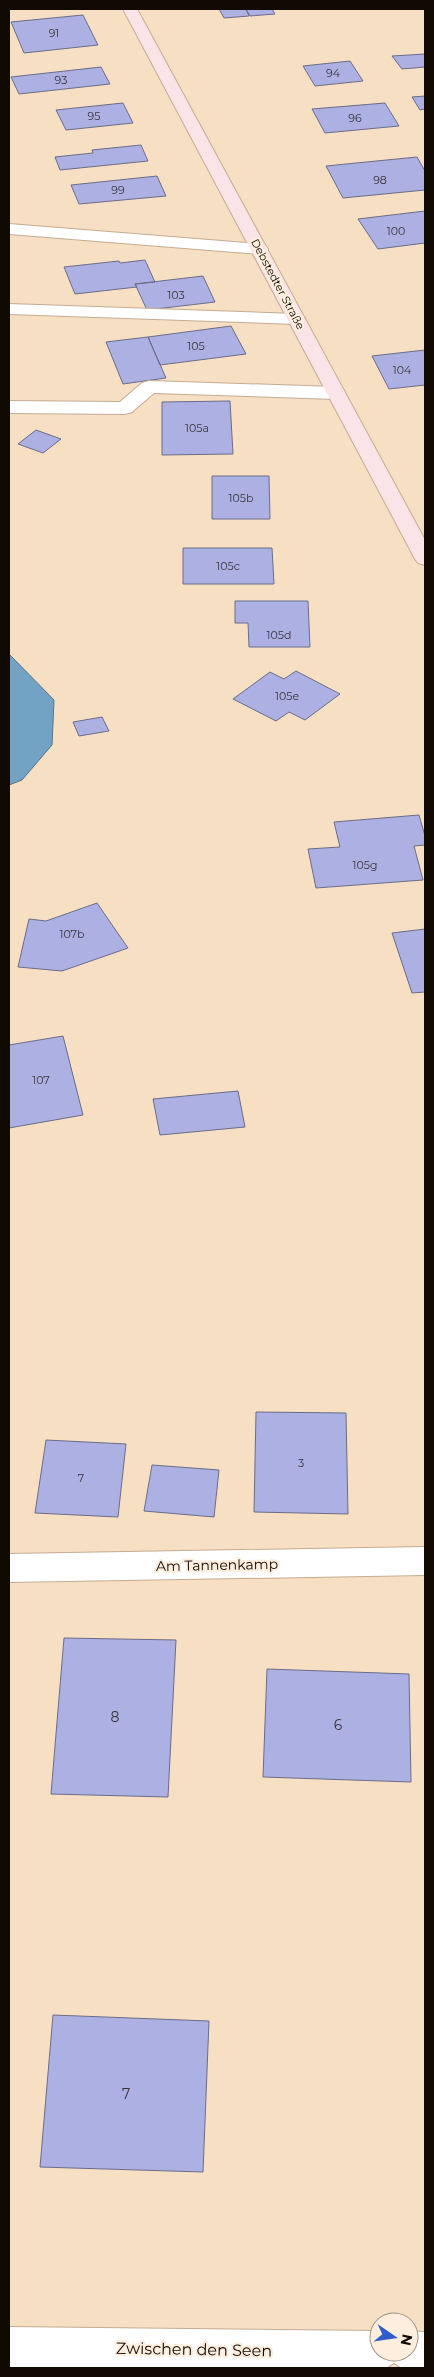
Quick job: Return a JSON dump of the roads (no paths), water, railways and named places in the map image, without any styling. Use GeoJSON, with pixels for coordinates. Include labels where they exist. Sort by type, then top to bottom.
{"type":"FeatureCollection","features":[{"type":"Feature","properties":{"kind":"main road","name":"Debstedter Straße"},"geometry":{"type":"LineString","coordinates":[[130,9],[425,559]]}},
{"type":"Feature","properties":{"kind":"street"},"geometry":{"type":"LineString","coordinates":[[9,228],[258,248]]}},
{"type":"Feature","properties":{"kind":"street"},"geometry":{"type":"LineString","coordinates":[[9,309],[296,319]]}},
{"type":"Feature","properties":{"kind":"street"},"geometry":{"type":"LineString","coordinates":[[9,407],[125,408],[149,387],[336,393]]}},
{"type":"Feature","properties":{"kind":"street","name":"Am Tannenkamp"},"geometry":{"type":"LineString","coordinates":[[9,1568],[425,1561]]}},
{"type":"Feature","properties":{"kind":"street","name":"Zwischen den Seen"},"geometry":{"type":"LineString","coordinates":[[9,2347],[369,2351]]}},
{"type":"Feature","properties":{"kind":"water"},"geometry":{"type":"Polygon","coordinates":[[[9,654],[54,700],[52,745],[22,780],[9,785],[9,654]]]}}]}
